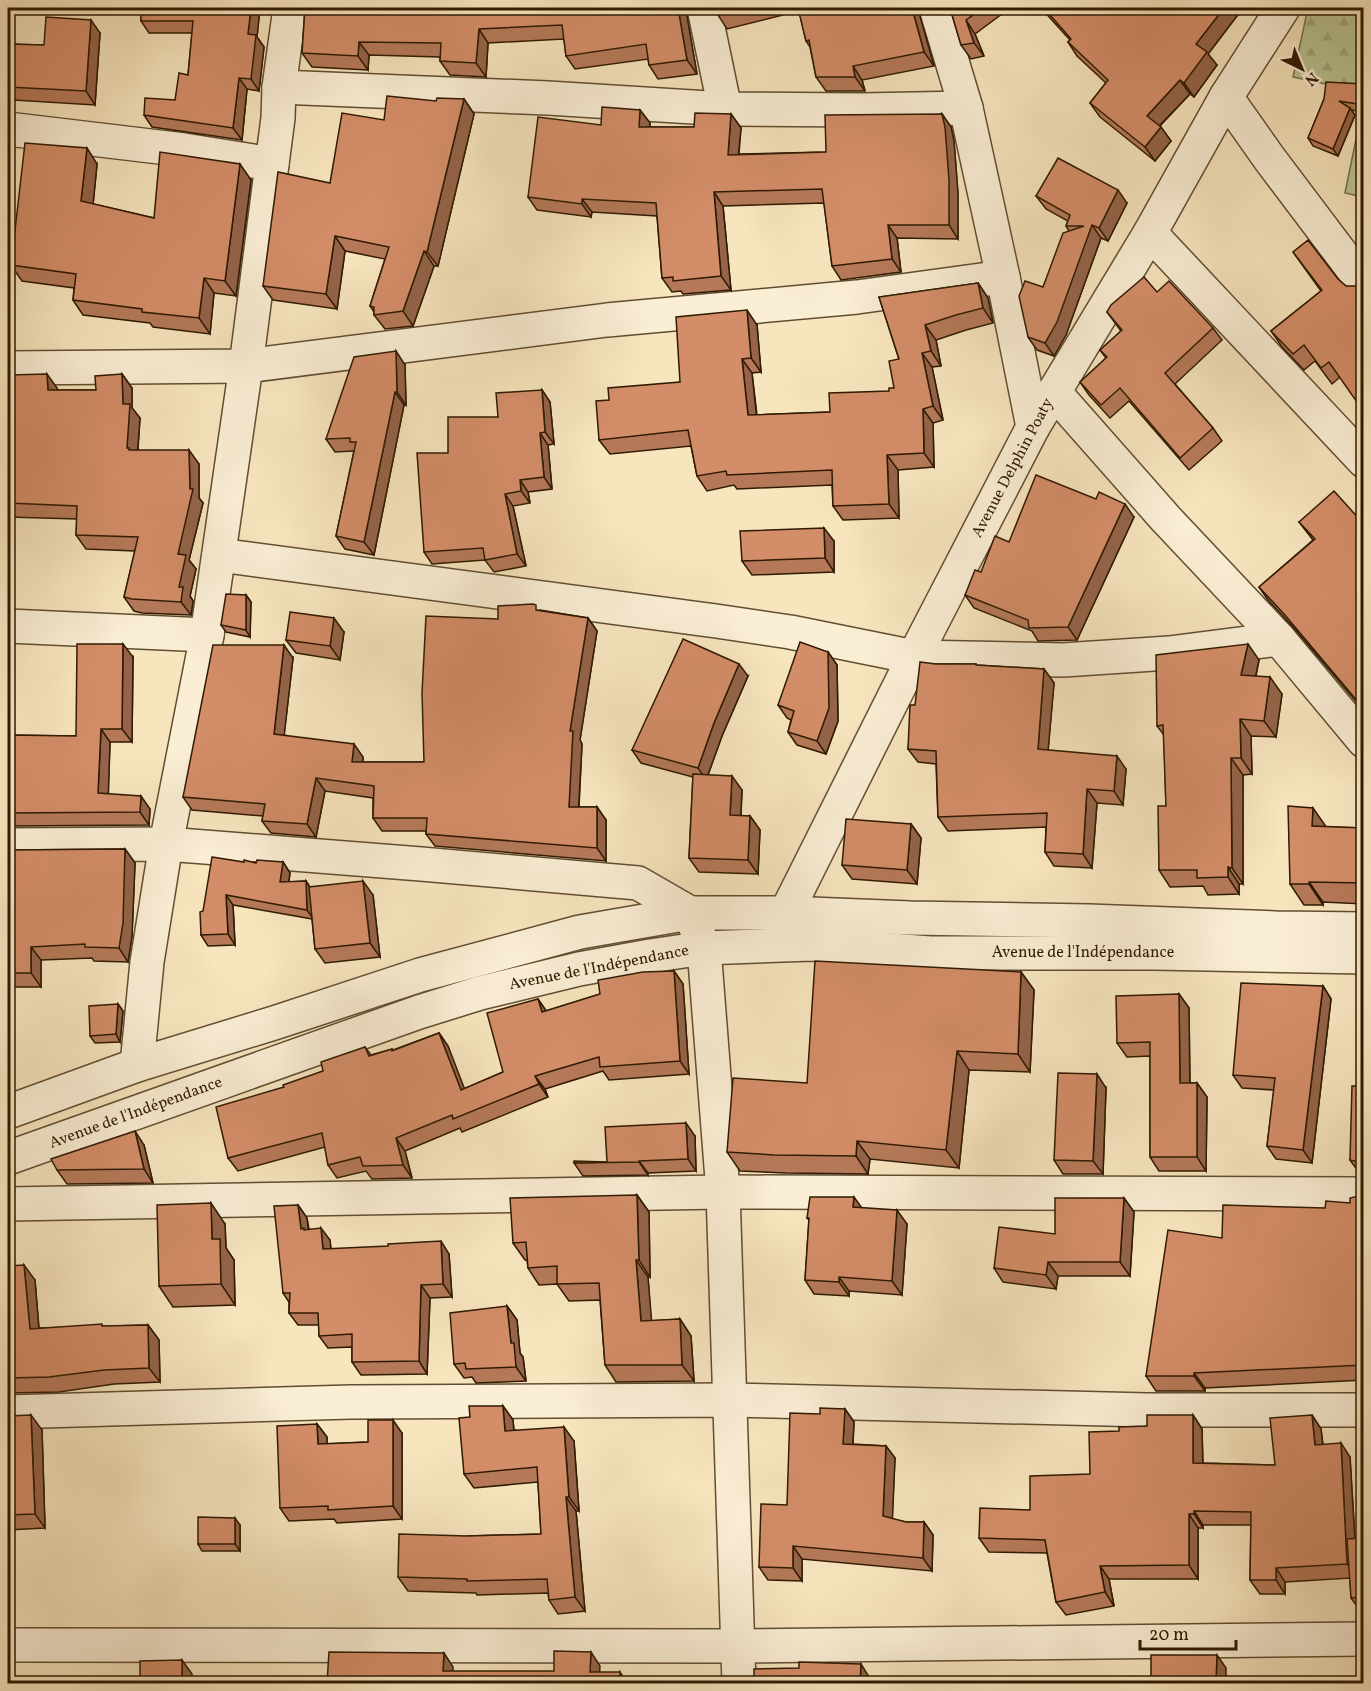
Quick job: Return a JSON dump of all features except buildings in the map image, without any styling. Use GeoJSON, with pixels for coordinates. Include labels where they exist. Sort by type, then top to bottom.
{"type":"FeatureCollection","features":[{"type":"Feature","properties":{"kind":"street"},"geometry":{"type":"LineString","coordinates":[[137,1065],[147,962],[166,844],[207,635],[219,555],[273,164],[279,87],[290,8]]}},
{"type":"Feature","properties":{"kind":"street"},"geometry":{"type":"LineString","coordinates":[[704,8],[724,109]]}},
{"type":"Feature","properties":{"kind":"street"},"geometry":{"type":"LineString","coordinates":[[936,8],[966,108],[1033,428]]}},
{"type":"Feature","properties":{"kind":"street","name":"Avenue Delphin Poaty"},"geometry":{"type":"LineString","coordinates":[[777,946],[786,913],[914,657],[1033,428],[1150,233],[1226,97],[1283,8]]}},
{"type":"Feature","properties":{"kind":"street"},"geometry":{"type":"LineString","coordinates":[[279,87],[548,98],[724,109],[966,108]]}},
{"type":"Feature","properties":{"kind":"street"},"geometry":{"type":"LineString","coordinates":[[1226,97],[1364,284]]}},
{"type":"Feature","properties":{"kind":"street"},"geometry":{"type":"LineString","coordinates":[[8,129],[184,150],[273,164]]}},
{"type":"Feature","properties":{"kind":"street"},"geometry":{"type":"LineString","coordinates":[[1150,233],[1364,461]]}},
{"type":"Feature","properties":{"kind":"street"},"geometry":{"type":"LineString","coordinates":[[8,368],[246,366],[607,320],[857,297],[1003,278]]}},
{"type":"Feature","properties":{"kind":"street"},"geometry":{"type":"LineString","coordinates":[[1054,392],[1166,519],[1279,639],[1364,741]]}},
{"type":"Feature","properties":{"kind":"street"},"geometry":{"type":"LineString","coordinates":[[219,555],[716,621],[789,632],[914,657],[1063,660],[1169,653],[1279,639]]}},
{"type":"Feature","properties":{"kind":"street"},"geometry":{"type":"LineString","coordinates":[[8,627],[207,635]]}},
{"type":"Feature","properties":{"kind":"street"},"geometry":{"type":"LineString","coordinates":[[8,845],[166,844],[638,883],[690,913],[704,948],[723,1192],[739,1683]]}},
{"type":"Feature","properties":{"kind":"street","name":"Avenue de l'Indépendance"},"geometry":{"type":"LineString","coordinates":[[8,1112],[137,1065],[420,975],[579,932],[690,913],[786,913],[1364,929]]}},
{"type":"Feature","properties":{"kind":"street","name":"Avenue de l'Indépendance"},"geometry":{"type":"LineString","coordinates":[[8,1158],[375,1027],[480,993],[579,969],[650,956],[704,948],[811,944],[930,953],[1154,953],[1364,957]]}},
{"type":"Feature","properties":{"kind":"street"},"geometry":{"type":"LineString","coordinates":[[8,1204],[723,1192],[1364,1194]]}},
{"type":"Feature","properties":{"kind":"street"},"geometry":{"type":"LineString","coordinates":[[8,1412],[351,1402],[730,1400],[1135,1410],[1364,1410]]}},
{"type":"Feature","properties":{"kind":"street"},"geometry":{"type":"LineString","coordinates":[[8,1645],[738,1646],[1364,1639]]}},
{"type":"Feature","properties":{"kind":"green space"},"geometry":{"type":"Polygon","coordinates":[[[1308,8],[1363,8],[1363,92],[1293,77],[1308,8]]]}},
{"type":"Feature","properties":{"kind":"green space"},"geometry":{"type":"Polygon","coordinates":[[[1363,105],[1363,197],[1345,193],[1363,105]]]}}]}
